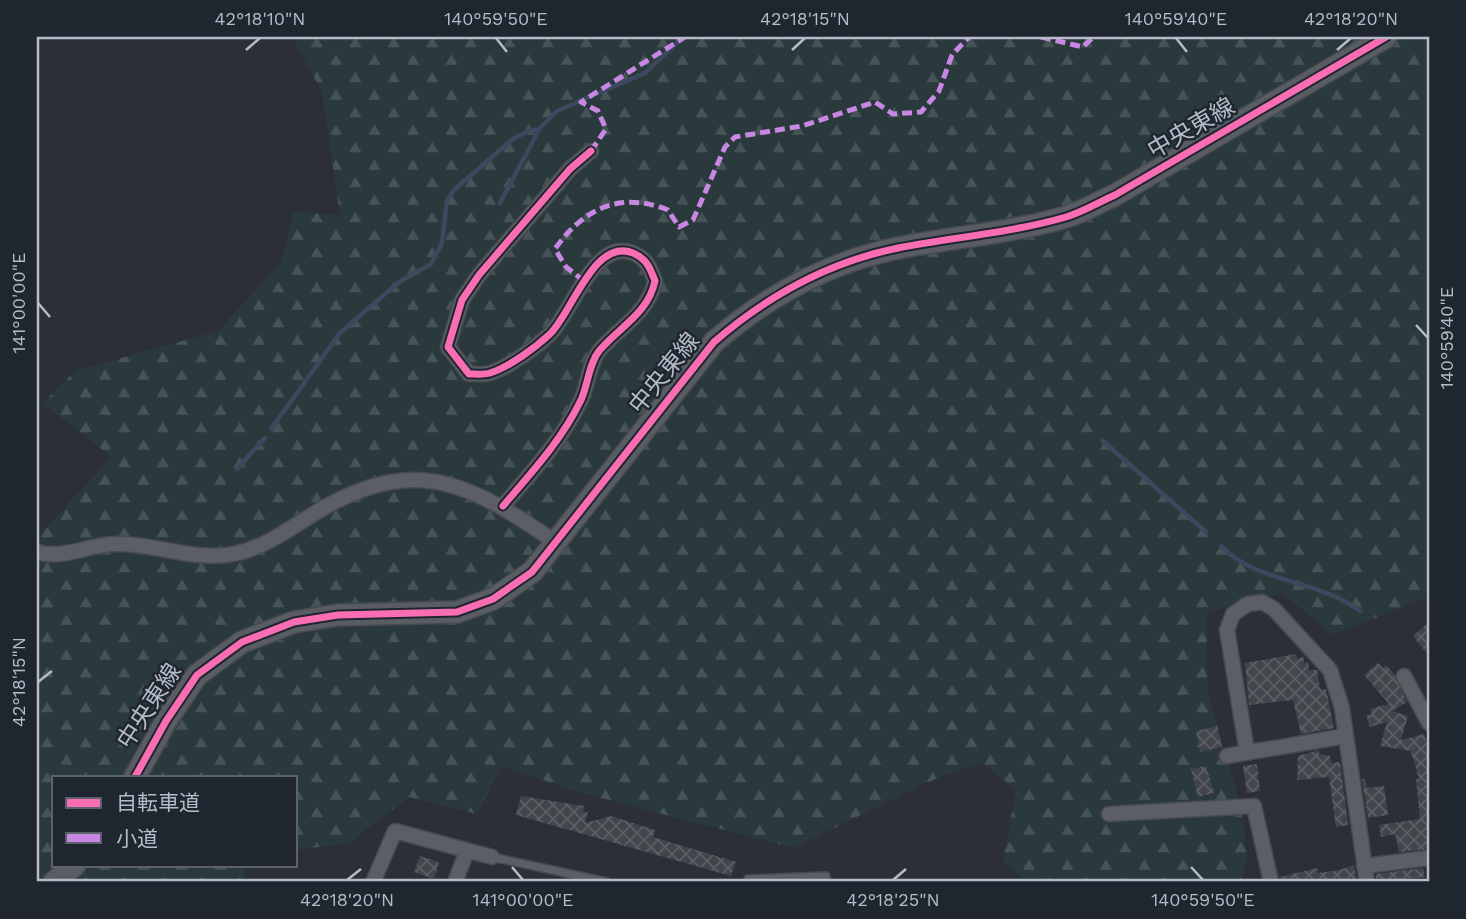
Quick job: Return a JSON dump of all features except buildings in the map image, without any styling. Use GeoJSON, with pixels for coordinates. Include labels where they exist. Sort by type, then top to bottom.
{"type":"FeatureCollection","features":[{"type":"Feature","properties":{"kind":"street","name":"中央東線"},"geometry":{"type":"LineString","coordinates":[[136,776],[166,720],[197,675],[242,642],[294,622],[338,615],[457,612],[493,599],[523,579],[557,543],[657,410],[714,342],[742,317],[772,299],[846,262],[1068,216],[1115,195],[1386,37]]}},
{"type":"Feature","properties":{"kind":"street"},"geometry":{"type":"LineString","coordinates":[[503,506],[566,426],[581,400],[597,354],[636,317],[652,296],[655,281],[643,258],[626,251],[614,252],[595,265],[571,309],[550,334],[490,373],[468,374],[448,347],[462,300],[479,275],[570,169],[591,151]]}},
{"type":"Feature","properties":{"kind":"street"},"geometry":{"type":"LineString","coordinates":[[37,552],[71,553],[115,544],[203,554],[237,553],[277,537],[328,505],[371,485],[421,480],[445,481],[466,488],[503,506],[557,543]]}},
{"type":"Feature","properties":{"kind":"street"},"geometry":{"type":"LineString","coordinates":[[1247,752],[1227,630],[1233,614],[1248,604],[1262,602],[1274,610],[1330,670],[1342,708],[1367,882]]}},
{"type":"Feature","properties":{"kind":"street"},"geometry":{"type":"LineString","coordinates":[[1404,676],[1429,723]]}},
{"type":"Feature","properties":{"kind":"street"},"geometry":{"type":"LineString","coordinates":[[1227,755],[1346,736]]}},
{"type":"Feature","properties":{"kind":"street"},"geometry":{"type":"LineString","coordinates":[[1109,814],[1254,806],[1271,882]]}},
{"type":"Feature","properties":{"kind":"street"},"geometry":{"type":"LineString","coordinates":[[373,882],[396,831],[492,857]]}},
{"type":"Feature","properties":{"kind":"street"},"geometry":{"type":"LineString","coordinates":[[454,882],[467,851]]}},
{"type":"Feature","properties":{"kind":"street"},"geometry":{"type":"LineString","coordinates":[[1364,866],[1429,858]]}},
{"type":"Feature","properties":{"kind":"street"},"geometry":{"type":"LineString","coordinates":[[54,882],[74,866]]}},
{"type":"Feature","properties":{"kind":"lane"},"geometry":{"type":"LineString","coordinates":[[492,857],[607,882]]}},
{"type":"Feature","properties":{"kind":"lane"},"geometry":{"type":"LineString","coordinates":[[748,879],[809,874],[826,876],[827,882]]}},
{"type":"Feature","properties":{"kind":"green space"},"geometry":{"type":"Polygon","coordinates":[[[292,37],[1429,37],[1429,596],[1333,635],[1282,593],[1207,612],[1208,688],[1235,786],[1245,839],[1246,862],[1241,882],[1026,882],[1003,861],[1016,790],[981,762],[925,783],[794,848],[578,792],[502,766],[477,814],[409,797],[349,843],[298,850],[298,776],[52,776],[52,866],[247,866],[243,882],[37,882],[37,538],[111,457],[43,403],[75,371],[218,331],[283,260],[293,212],[340,215],[322,92],[292,37]]]}},
{"type":"Feature","properties":{"kind":"waterway"},"geometry":{"type":"LineString","coordinates":[[271,429],[340,333],[399,282],[431,264],[442,243],[447,200],[455,189],[513,139],[539,129],[557,111],[645,73],[683,37]]}},
{"type":"Feature","properties":{"kind":"waterway"},"geometry":{"type":"LineString","coordinates":[[500,203],[539,130]]}},
{"type":"Feature","properties":{"kind":"waterway"},"geometry":{"type":"LineString","coordinates":[[237,469],[265,438]]}},
{"type":"Feature","properties":{"kind":"waterway"},"geometry":{"type":"LineString","coordinates":[[1103,441],[1206,532]]}},
{"type":"Feature","properties":{"kind":"waterway"},"geometry":{"type":"LineString","coordinates":[[1221,546],[1252,568],[1324,592],[1360,611]]}},
{"type":"Feature","properties":{"kind":"marked path"},"geometry":{"type":"LineString","coordinates":[[591,151],[606,129],[598,111],[581,102],[685,37]]}},
{"type":"Feature","properties":{"kind":"marked path"},"geometry":{"type":"LineString","coordinates":[[584,281],[566,267],[555,249],[578,223],[591,214],[604,207],[634,202],[668,210],[679,227],[693,220],[725,147],[735,137],[802,126],[875,102],[893,114],[921,112],[939,91],[952,55],[969,37]]}},
{"type":"Feature","properties":{"kind":"marked path"},"geometry":{"type":"LineString","coordinates":[[1041,37],[1083,47],[1093,37]]}},
{"type":"Feature","properties":{"kind":"cycle path"},"geometry":{"type":"LineString","coordinates":[[136,776],[166,721],[197,675],[242,642],[294,622],[338,615],[457,612],[493,599],[532,572],[714,342],[777,296],[823,272],[872,254],[1024,227],[1079,212],[1115,195],[1386,37]]}},
{"type":"Feature","properties":{"kind":"cycle path"},"geometry":{"type":"LineString","coordinates":[[503,506],[564,430],[583,396],[595,357],[639,311],[655,281],[642,258],[633,253],[619,251],[607,256],[595,266],[550,334],[505,366],[488,374],[469,374],[448,347],[462,300],[479,275],[570,169],[591,151]]}}]}
